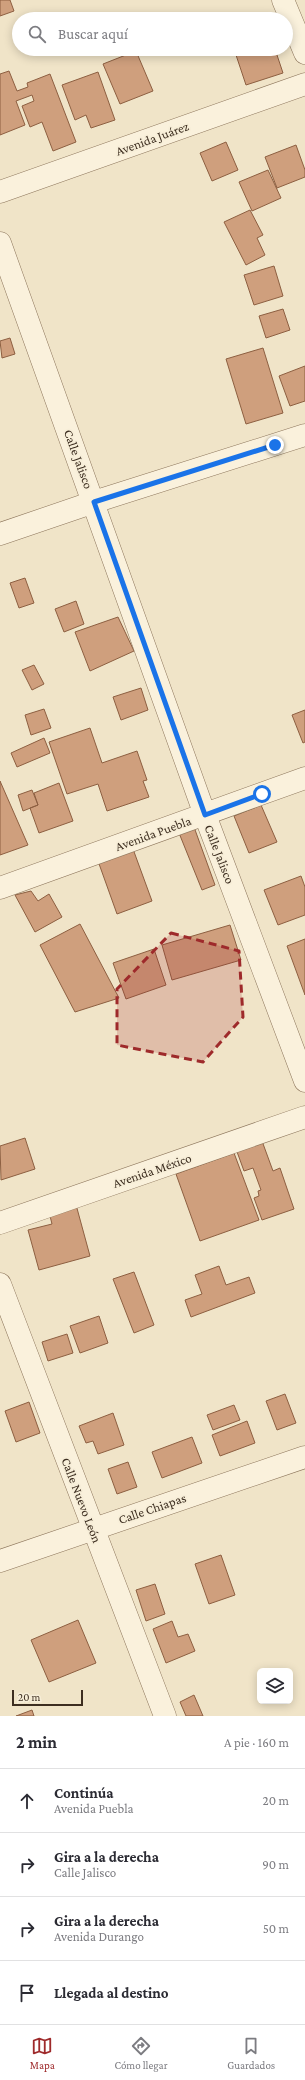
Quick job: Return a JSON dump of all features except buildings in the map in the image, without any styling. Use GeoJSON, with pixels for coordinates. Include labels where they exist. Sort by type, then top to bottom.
{"type":"FeatureCollection","features":[{"type":"Feature","properties":{"kind":"street"},"geometry":{"type":"LineString","coordinates":[[283,0],[288,12]]}},
{"type":"Feature","properties":{"kind":"street"},"geometry":{"type":"LineString","coordinates":[[293,24],[305,53]]}},
{"type":"Feature","properties":{"kind":"street","name":"Avenida Juárez"},"geometry":{"type":"LineString","coordinates":[[0,192],[305,84]]}},
{"type":"Feature","properties":{"kind":"street","name":"Calle Jalisco"},"geometry":{"type":"LineString","coordinates":[[0,243],[205,815],[305,1081]]}},
{"type":"Feature","properties":{"kind":"street"},"geometry":{"type":"LineString","coordinates":[[0,534],[94,502],[305,435]]}},
{"type":"Feature","properties":{"kind":"street","name":"Avenida Puebla"},"geometry":{"type":"LineString","coordinates":[[0,888],[305,778]]}},
{"type":"Feature","properties":{"kind":"street","name":"Avenida México"},"geometry":{"type":"LineString","coordinates":[[0,1223],[305,1117]]}},
{"type":"Feature","properties":{"kind":"street","name":"Calle Nuevo León"},"geometry":{"type":"LineString","coordinates":[[0,1284],[165,1716]]}},
{"type":"Feature","properties":{"kind":"street","name":"Calle Chiapas"},"geometry":{"type":"LineString","coordinates":[[0,1561],[305,1457]]}},
{"type":"Feature","properties":{"kind":"highlighted area"},"geometry":{"type":"Polygon","coordinates":[[[171,933],[239,951],[243,1017],[203,1062],[117,1045],[117,989],[171,933]]]}},
{"type":"Feature","properties":{"kind":"route"},"geometry":{"type":"LineString","coordinates":[[262,794],[205,815],[94,502],[275,445]]}}]}
